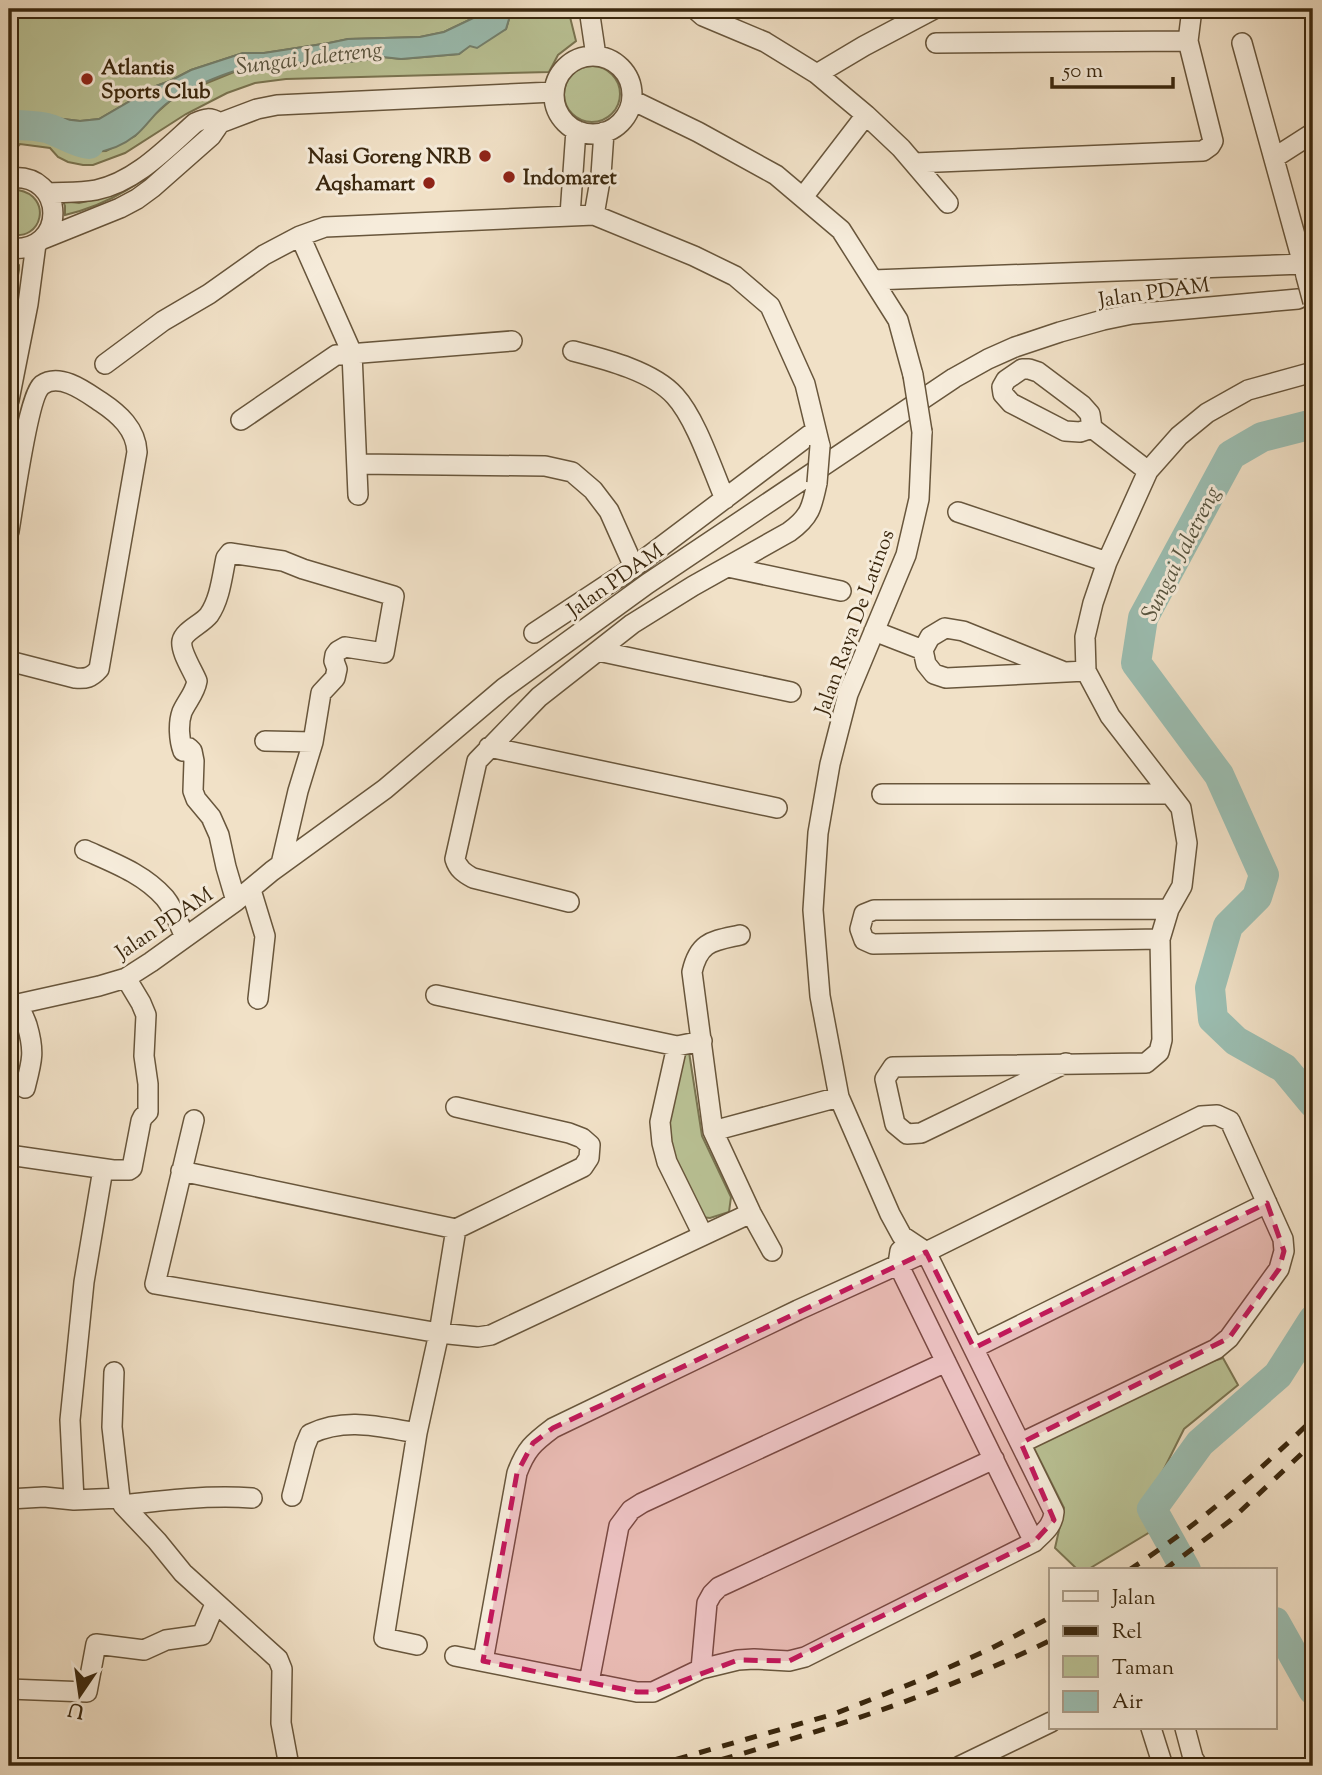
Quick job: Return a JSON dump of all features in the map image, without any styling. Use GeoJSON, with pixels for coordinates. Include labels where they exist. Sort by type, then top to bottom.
{"type":"FeatureCollection","features":[{"type":"Feature","properties":{"kind":"street"},"geometry":{"type":"LineString","coordinates":[[589,9],[596,56]]}},
{"type":"Feature","properties":{"kind":"street"},"geometry":{"type":"LineString","coordinates":[[817,74],[934,9]]}},
{"type":"Feature","properties":{"kind":"street"},"geometry":{"type":"LineString","coordinates":[[914,163],[1203,150],[1213,141],[1188,41],[1192,9]]}},
{"type":"Feature","properties":{"kind":"street"},"geometry":{"type":"LineString","coordinates":[[704,11],[765,42],[817,74],[901,148],[948,203]]}},
{"type":"Feature","properties":{"kind":"street"},"geometry":{"type":"LineString","coordinates":[[936,43],[1188,41]]}},
{"type":"Feature","properties":{"kind":"street"},"geometry":{"type":"LineString","coordinates":[[1242,43],[1307,266],[1306,300]]}},
{"type":"Feature","properties":{"kind":"street"},"geometry":{"type":"LineString","coordinates":[[583,56],[596,56],[608,58],[627,75],[632,100],[628,113],[620,124],[596,135],[582,133],[560,118],[554,105],[553,92],[562,69],[583,56]]}},
{"type":"Feature","properties":{"kind":"street"},"geometry":{"type":"LineString","coordinates":[[9,248],[27,248],[120,208],[152,188],[211,136],[220,123],[257,109],[553,92]]}},
{"type":"Feature","properties":{"kind":"street","name":"Jalan Raya De Latinos"},"geometry":{"type":"LineString","coordinates":[[632,100],[776,174],[841,230],[898,320],[913,375],[922,432],[919,499],[906,555],[848,694],[830,764],[820,821],[813,910],[820,996],[839,1097],[902,1236]]}},
{"type":"Feature","properties":{"kind":"street"},"geometry":{"type":"LineString","coordinates":[[803,197],[866,115]]}},
{"type":"Feature","properties":{"kind":"street"},"geometry":{"type":"LineString","coordinates":[[47,193],[96,190],[114,184],[140,169],[195,123],[204,118],[213,118],[220,123]]}},
{"type":"Feature","properties":{"kind":"street"},"geometry":{"type":"LineString","coordinates":[[570,215],[576,130]]}},
{"type":"Feature","properties":{"kind":"street"},"geometry":{"type":"LineString","coordinates":[[594,215],[601,176],[604,132]]}},
{"type":"Feature","properties":{"kind":"street"},"geometry":{"type":"LineString","coordinates":[[1275,158],[1313,133]]}},
{"type":"Feature","properties":{"kind":"street"},"geometry":{"type":"LineString","coordinates":[[9,178],[33,181],[47,193],[53,211],[49,230],[40,241],[28,304],[12,363],[9,400]]}},
{"type":"Feature","properties":{"kind":"street"},"geometry":{"type":"LineString","coordinates":[[105,365],[163,321],[209,294],[264,255],[300,236],[325,227],[594,215],[694,256],[734,276],[771,306],[805,384],[818,438],[817,483],[811,507],[802,523],[632,624],[539,697],[489,747],[474,768],[455,859],[457,866],[473,878],[569,902]]}},
{"type":"Feature","properties":{"kind":"street"},"geometry":{"type":"LineString","coordinates":[[300,236],[352,353],[359,495]]}},
{"type":"Feature","properties":{"kind":"street"},"geometry":{"type":"LineString","coordinates":[[873,279],[1307,266]]}},
{"type":"Feature","properties":{"kind":"street","name":"Jalan PDAM"},"geometry":{"type":"LineString","coordinates":[[13,1005],[126,978],[151,962],[386,789],[504,688],[647,583],[954,378],[988,359],[1060,332],[1132,314],[1306,300]]}},
{"type":"Feature","properties":{"kind":"street"},"geometry":{"type":"LineString","coordinates":[[241,420],[336,355],[512,341]]}},
{"type":"Feature","properties":{"kind":"street"},"geometry":{"type":"LineString","coordinates":[[573,351],[619,363],[655,381],[675,395],[690,418],[725,499]]}},
{"type":"Feature","properties":{"kind":"street"},"geometry":{"type":"LineString","coordinates":[[1066,1063],[921,1133],[907,1134],[895,1124],[885,1079],[893,1067],[1066,1063],[1146,1063],[1159,1052],[1162,1040],[1160,939],[1169,909],[1182,886],[1187,843],[1181,808],[1110,716],[1086,671],[1085,637],[1107,562],[1148,471],[1180,436],[1207,413],[1248,390],[1313,372]]}},
{"type":"Feature","properties":{"kind":"street"},"geometry":{"type":"LineString","coordinates":[[9,531],[37,391],[44,383],[61,381],[76,385],[122,418],[136,442],[135,466],[99,669],[85,679],[9,661]]}},
{"type":"Feature","properties":{"kind":"street"},"geometry":{"type":"LineString","coordinates":[[1093,428],[1148,471]]}},
{"type":"Feature","properties":{"kind":"street"},"geometry":{"type":"LineString","coordinates":[[534,633],[634,567],[725,499],[818,438]]}},
{"type":"Feature","properties":{"kind":"street"},"geometry":{"type":"LineString","coordinates":[[357,464],[545,466],[572,472],[593,490],[609,511],[634,567]]}},
{"type":"Feature","properties":{"kind":"street"},"geometry":{"type":"LineString","coordinates":[[958,512],[1107,562]]}},
{"type":"Feature","properties":{"kind":"street"},"geometry":{"type":"LineString","coordinates":[[258,999],[265,936],[226,867],[219,835],[211,817],[196,799],[193,791],[192,751],[189,748],[183,751],[180,743],[182,712],[197,681],[182,648],[182,640],[184,635],[205,620],[211,611],[217,599],[226,558],[230,553],[283,561],[394,596],[384,653],[345,647],[335,655],[335,678],[321,693],[313,741],[281,864]]}},
{"type":"Feature","properties":{"kind":"street"},"geometry":{"type":"LineString","coordinates":[[728,567],[841,591]]}},
{"type":"Feature","properties":{"kind":"street"},"geometry":{"type":"LineString","coordinates":[[1062,671],[963,631],[945,628],[930,637],[923,650],[926,664],[933,674],[946,678],[1086,671]]}},
{"type":"Feature","properties":{"kind":"street"},"geometry":{"type":"LineString","coordinates":[[874,631],[923,650]]}},
{"type":"Feature","properties":{"kind":"street"},"geometry":{"type":"LineString","coordinates":[[598,651],[791,692]]}},
{"type":"Feature","properties":{"kind":"street"},"geometry":{"type":"LineString","coordinates":[[265,741],[313,741]]}},
{"type":"Feature","properties":{"kind":"street"},"geometry":{"type":"LineString","coordinates":[[489,747],[777,808]]}},
{"type":"Feature","properties":{"kind":"street"},"geometry":{"type":"LineString","coordinates":[[882,794],[1170,794]]}},
{"type":"Feature","properties":{"kind":"street"},"geometry":{"type":"LineString","coordinates":[[85,850],[133,872],[151,885],[172,909],[186,937]]}},
{"type":"Feature","properties":{"kind":"street"},"geometry":{"type":"LineString","coordinates":[[1160,939],[873,944],[864,940],[860,929],[864,914],[874,909],[1169,909]]}},
{"type":"Feature","properties":{"kind":"street"},"geometry":{"type":"LineString","coordinates":[[740,935],[713,941],[704,946],[695,959],[692,972],[713,1131],[772,1251]]}},
{"type":"Feature","properties":{"kind":"street"},"geometry":{"type":"LineString","coordinates":[[9,1155],[103,1169],[127,1171],[132,1168],[141,1121],[148,1112],[144,1056],[146,1015],[126,978]]}},
{"type":"Feature","properties":{"kind":"street"},"geometry":{"type":"LineString","coordinates":[[436,995],[677,1046],[702,1041]]}},
{"type":"Feature","properties":{"kind":"street"},"geometry":{"type":"LineString","coordinates":[[13,1005],[22,1012],[33,1045],[25,1088]]}},
{"type":"Feature","properties":{"kind":"street"},"geometry":{"type":"LineString","coordinates":[[677,1046],[660,1122],[662,1143],[667,1162],[703,1235]]}},
{"type":"Feature","properties":{"kind":"street"},"geometry":{"type":"LineString","coordinates":[[713,1131],[839,1097]]}},
{"type":"Feature","properties":{"kind":"street"},"geometry":{"type":"LineString","coordinates":[[181,1171],[456,1229],[583,1167],[589,1158],[590,1145],[582,1138],[569,1133],[456,1107]]}},
{"type":"Feature","properties":{"kind":"street"},"geometry":{"type":"LineString","coordinates":[[483,1661],[517,1473],[522,1458],[533,1443],[553,1428],[798,1310],[926,1252],[1201,1116],[1217,1115],[1230,1121],[1283,1240],[1284,1251],[1279,1269],[1229,1338],[1216,1349],[1021,1443]]}},
{"type":"Feature","properties":{"kind":"street"},"geometry":{"type":"LineString","coordinates":[[194,1120],[155,1284],[439,1334],[478,1337],[491,1335],[751,1213]]}},
{"type":"Feature","properties":{"kind":"street"},"geometry":{"type":"LineString","coordinates":[[75,1500],[70,1420],[84,1282],[103,1169]]}},
{"type":"Feature","properties":{"kind":"street"},"geometry":{"type":"LineString","coordinates":[[974,1348],[1267,1203]]}},
{"type":"Feature","properties":{"kind":"street"},"geometry":{"type":"LineString","coordinates":[[416,1645],[384,1638],[417,1433],[439,1334],[456,1229]]}},
{"type":"Feature","properties":{"kind":"street"},"geometry":{"type":"LineString","coordinates":[[455,1656],[636,1692],[653,1692],[701,1670],[738,1660],[789,1661],[805,1657],[1034,1542],[1051,1527],[1054,1512],[926,1252],[902,1236],[898,1264],[1034,1542]]}},
{"type":"Feature","properties":{"kind":"street"},"geometry":{"type":"LineString","coordinates":[[589,1682],[619,1526],[631,1510],[946,1362]]}},
{"type":"Feature","properties":{"kind":"street"},"geometry":{"type":"LineString","coordinates":[[114,1372],[112,1427],[122,1502],[183,1573],[278,1659],[282,1669],[281,1723],[289,1766]]}},
{"type":"Feature","properties":{"kind":"street"},"geometry":{"type":"LineString","coordinates":[[292,1496],[310,1434],[324,1427],[361,1423],[417,1433]]}},
{"type":"Feature","properties":{"kind":"street"},"geometry":{"type":"LineString","coordinates":[[701,1670],[708,1603],[719,1587],[994,1459]]}},
{"type":"Feature","properties":{"kind":"street"},"geometry":{"type":"LineString","coordinates":[[9,1499],[44,1497],[122,1502],[228,1496],[252,1498]]}},
{"type":"Feature","properties":{"kind":"street"},"geometry":{"type":"LineString","coordinates":[[9,1689],[88,1692],[96,1644],[144,1650],[166,1640],[202,1635],[215,1604]]}},
{"type":"Feature","properties":{"kind":"street"},"geometry":{"type":"LineString","coordinates":[[960,1766],[995,1759],[1049,1722]]}},
{"type":"Feature","properties":{"kind":"street"},"geometry":{"type":"LineString","coordinates":[[1152,1730],[1163,1766]]}},
{"type":"Feature","properties":{"kind":"street"},"geometry":{"type":"LineString","coordinates":[[1186,1730],[1198,1766]]}},
{"type":"Feature","properties":{"kind":"highlighted area"},"geometry":{"type":"Polygon","coordinates":[[[1267,1203],[1284,1251],[1279,1269],[1229,1338],[1021,1443],[1054,1520],[1034,1542],[789,1661],[738,1660],[653,1692],[637,1692],[483,1661],[517,1473],[533,1443],[553,1428],[926,1252],[974,1348],[1267,1203]]]}},
{"type":"Feature","properties":{"kind":"green space"},"geometry":{"type":"Polygon","coordinates":[[[9,9],[315,9],[319,13],[323,9],[487,9],[486,12],[444,32],[420,37],[348,39],[264,53],[243,53],[191,70],[156,86],[99,119],[80,121],[54,118],[57,146],[79,152],[106,151],[135,136],[170,101],[239,70],[329,60],[342,63],[383,57],[401,59],[459,54],[470,45],[506,29],[512,9],[568,9],[576,41],[558,55],[549,72],[286,79],[255,83],[227,93],[186,114],[125,153],[93,165],[83,165],[58,157],[50,148],[20,144],[9,152],[9,141],[21,138],[24,114],[9,112],[9,9]]]}},
{"type":"Feature","properties":{"kind":"green space"},"geometry":{"type":"Polygon","coordinates":[[[592,66],[603,68],[612,74],[618,83],[618,105],[612,114],[603,120],[592,122],[581,120],[572,114],[566,105],[564,94],[566,83],[572,74],[581,68],[592,66]]]}},
{"type":"Feature","properties":{"kind":"green space"},"geometry":{"type":"Polygon","coordinates":[[[182,146],[156,170],[129,189],[98,204],[65,215],[63,201],[79,203],[92,200],[182,146]]]}},
{"type":"Feature","properties":{"kind":"green space"},"geometry":{"type":"Polygon","coordinates":[[[18,190],[29,194],[39,209],[36,226],[21,235],[9,234],[9,191],[18,190]]]}},
{"type":"Feature","properties":{"kind":"green space"},"geometry":{"type":"Polygon","coordinates":[[[15,260],[19,270],[9,322],[9,261],[15,260]]]}},
{"type":"Feature","properties":{"kind":"green space"},"geometry":{"type":"Polygon","coordinates":[[[689,1052],[702,1136],[731,1197],[729,1212],[710,1218],[701,1217],[665,1149],[673,1053],[689,1052]]]}},
{"type":"Feature","properties":{"kind":"green space"},"geometry":{"type":"Polygon","coordinates":[[[1223,1358],[1238,1385],[1184,1429],[1146,1505],[1150,1532],[1090,1568],[1076,1568],[1055,1548],[1064,1508],[1033,1446],[1184,1370],[1223,1358]]]}},
{"type":"Feature","properties":{"kind":"water"},"geometry":{"type":"Polygon","coordinates":[[[487,9],[512,9],[506,29],[477,48],[470,46],[459,54],[401,59],[383,57],[342,63],[329,60],[238,70],[177,96],[160,109],[136,135],[116,147],[83,153],[51,142],[54,118],[80,121],[99,119],[156,86],[191,70],[243,53],[264,53],[348,39],[420,37],[444,32],[486,12],[487,9]]]}},
{"type":"Feature","properties":{"kind":"water"},"geometry":{"type":"Polygon","coordinates":[[[9,112],[24,114],[21,138],[9,141],[9,112]]]}},
{"type":"Feature","properties":{"kind":"waterway","name":"Sungai Jaletreng"},"geometry":{"type":"LineString","coordinates":[[9,125],[45,128],[89,144]]}},
{"type":"Feature","properties":{"kind":"waterway","name":"Sungai Jaletreng"},"geometry":{"type":"LineString","coordinates":[[1313,424],[1262,437],[1231,455],[1143,618],[1136,663],[1219,775],[1264,875],[1257,897],[1228,926],[1210,988],[1213,1019],[1236,1041],[1284,1068],[1313,1103]]}},
{"type":"Feature","properties":{"kind":"waterway","name":"Sungai Jaletreng"},"geometry":{"type":"LineString","coordinates":[[1185,1568],[1152,1509],[1200,1443],[1278,1375],[1313,1320]]}},
{"type":"Feature","properties":{"kind":"waterway","name":"Sungai Jaletreng"},"geometry":{"type":"LineString","coordinates":[[1276,1624],[1313,1690]]}},
{"type":"Feature","properties":{"kind":"railway"},"geometry":{"type":"LineString","coordinates":[[1132,1568],[1225,1499],[1313,1419]]}},
{"type":"Feature","properties":{"kind":"railway"},"geometry":{"type":"LineString","coordinates":[[1167,1568],[1231,1520],[1313,1443]]}},
{"type":"Feature","properties":{"kind":"railway"},"geometry":{"type":"LineString","coordinates":[[653,1766],[834,1714],[923,1679],[990,1649],[1049,1618]]}},
{"type":"Feature","properties":{"kind":"railway"},"geometry":{"type":"LineString","coordinates":[[698,1766],[878,1711],[1009,1660],[1049,1641]]}},
{"type":"Feature","properties":{"kind":"place","name":"Atlantis Sports Club"},"geometry":{"type":"Point","coordinates":[87,79]}},
{"type":"Feature","properties":{"kind":"place","name":"Nasi Goreng NRB"},"geometry":{"type":"Point","coordinates":[485,156]}},
{"type":"Feature","properties":{"kind":"place","name":"Indomaret"},"geometry":{"type":"Point","coordinates":[509,177]}},
{"type":"Feature","properties":{"kind":"place","name":"Aqshamart"},"geometry":{"type":"Point","coordinates":[429,183]}}]}
